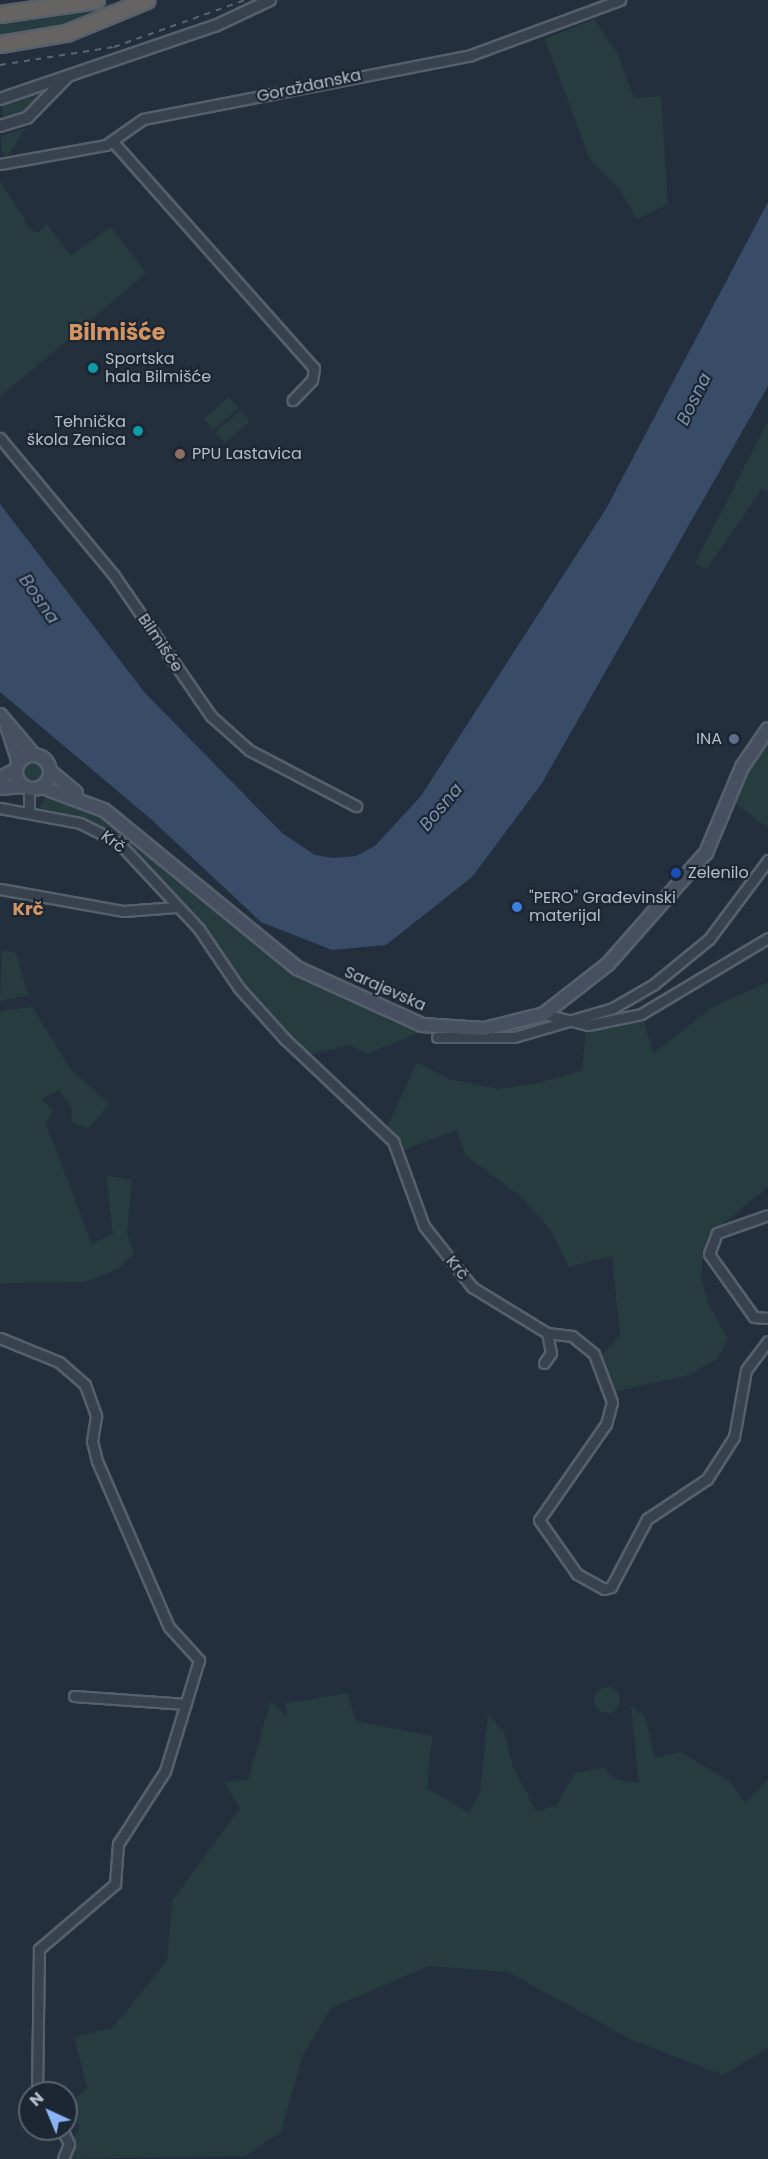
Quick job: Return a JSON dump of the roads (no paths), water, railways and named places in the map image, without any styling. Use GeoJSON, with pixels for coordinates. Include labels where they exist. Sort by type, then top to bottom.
{"type":"FeatureCollection","features":[{"type":"Feature","properties":{"kind":"highway"},"geometry":{"type":"LineString","coordinates":[[2,14],[96,0]]}},
{"type":"Feature","properties":{"kind":"highway"},"geometry":{"type":"LineString","coordinates":[[0,44],[66,33],[147,0]]}},
{"type":"Feature","properties":{"kind":"main road","name":"Sarajevska"},"geometry":{"type":"LineString","coordinates":[[1,716],[50,771],[84,799],[131,829],[279,954],[322,980],[422,1025],[484,1029],[544,1014],[608,964],[706,854],[742,767],[768,729]]}},
{"type":"Feature","properties":{"kind":"main road"},"geometry":{"type":"LineString","coordinates":[[1,716],[17,766],[31,788],[50,771]]}},
{"type":"Feature","properties":{"kind":"main road"},"geometry":{"type":"LineString","coordinates":[[0,778],[34,755]]}},
{"type":"Feature","properties":{"kind":"main road","name":"Sarajevska"},"geometry":{"type":"LineString","coordinates":[[0,788],[31,788],[84,799]]}},
{"type":"Feature","properties":{"kind":"street"},"geometry":{"type":"LineString","coordinates":[[0,99],[80,69],[215,26],[270,0]]}},
{"type":"Feature","properties":{"kind":"street","name":"Goraždanska"},"geometry":{"type":"LineString","coordinates":[[0,164],[114,142],[143,119],[471,55],[620,0]]}},
{"type":"Feature","properties":{"kind":"street"},"geometry":{"type":"LineString","coordinates":[[0,126],[27,118],[54,87],[80,69]]}},
{"type":"Feature","properties":{"kind":"street"},"geometry":{"type":"LineString","coordinates":[[114,142],[314,368],[312,380],[293,400]]}},
{"type":"Feature","properties":{"kind":"street","name":"Bilmišće"},"geometry":{"type":"LineString","coordinates":[[0,438],[113,574],[211,716],[249,750],[356,806]]}},
{"type":"Feature","properties":{"kind":"street"},"geometry":{"type":"LineString","coordinates":[[29,809],[31,788]]}},
{"type":"Feature","properties":{"kind":"street","name":"Krč"},"geometry":{"type":"LineString","coordinates":[[0,808],[29,809],[80,823],[118,842],[176,907],[285,1039],[393,1141],[424,1226],[472,1287],[547,1333],[572,1336],[594,1354],[612,1402],[606,1424],[539,1520],[577,1574],[604,1589],[611,1587],[647,1519],[707,1479],[724,1456],[734,1437],[746,1370],[768,1341]]}},
{"type":"Feature","properties":{"kind":"street"},"geometry":{"type":"LineString","coordinates":[[437,1037],[514,1037],[579,1023],[613,1008],[684,962],[726,919],[768,860]]}},
{"type":"Feature","properties":{"kind":"street"},"geometry":{"type":"LineString","coordinates":[[0,889],[124,910],[176,907]]}},
{"type":"Feature","properties":{"kind":"street"},"geometry":{"type":"LineString","coordinates":[[544,1014],[579,1023],[598,1025],[641,1014],[768,938]]}},
{"type":"Feature","properties":{"kind":"street"},"geometry":{"type":"LineString","coordinates":[[768,1215],[717,1233],[709,1254],[754,1317],[768,1318]]}},
{"type":"Feature","properties":{"kind":"street"},"geometry":{"type":"LineString","coordinates":[[544,1363],[551,1353],[547,1333]]}},
{"type":"Feature","properties":{"kind":"street"},"geometry":{"type":"LineString","coordinates":[[0,1338],[59,1362],[85,1385],[96,1416],[92,1441],[100,1470],[169,1627],[199,1660],[156,1792],[118,1844],[115,1884],[39,1949],[37,2081]]}},
{"type":"Feature","properties":{"kind":"street"},"geometry":{"type":"LineString","coordinates":[[74,1696],[186,1704]]}},
{"type":"Feature","properties":{"kind":"street"},"geometry":{"type":"LineString","coordinates":[[63,2159],[69,2144],[68,2141]]}},
{"type":"Feature","properties":{"kind":"water","name":"Bosna"},"geometry":{"type":"Polygon","coordinates":[[[768,202],[768,386],[542,783],[472,877],[386,945],[332,950],[261,922],[152,820],[0,692],[0,504],[145,693],[282,833],[315,855],[333,858],[356,856],[375,846],[421,796],[606,509],[768,202]]]}},
{"type":"Feature","properties":{"kind":"railway"},"geometry":{"type":"LineString","coordinates":[[0,65],[114,47],[245,0]]}},
{"type":"Feature","properties":{"kind":"place","name":"Sportska hala Bilmišće"},"geometry":{"type":"Point","coordinates":[93,368]}},
{"type":"Feature","properties":{"kind":"place","name":"Tehnička škola Zenica"},"geometry":{"type":"Point","coordinates":[138,431]}},
{"type":"Feature","properties":{"kind":"place","name":"PPU Lastavica"},"geometry":{"type":"Point","coordinates":[180,454]}},
{"type":"Feature","properties":{"kind":"place","name":"INA"},"geometry":{"type":"Point","coordinates":[734,739]}},
{"type":"Feature","properties":{"kind":"place","name":"Zelenilo"},"geometry":{"type":"Point","coordinates":[676,873]}},
{"type":"Feature","properties":{"kind":"place","name":"\"PERO\" Građevinski materijal"},"geometry":{"type":"Point","coordinates":[517,907]}},
{"type":"Feature","properties":{"kind":"district","name":"Bilmišće"},"geometry":{"type":"Point","coordinates":[117,333]}},
{"type":"Feature","properties":{"kind":"district","name":"Krč"},"geometry":{"type":"Point","coordinates":[28,909]}}]}
